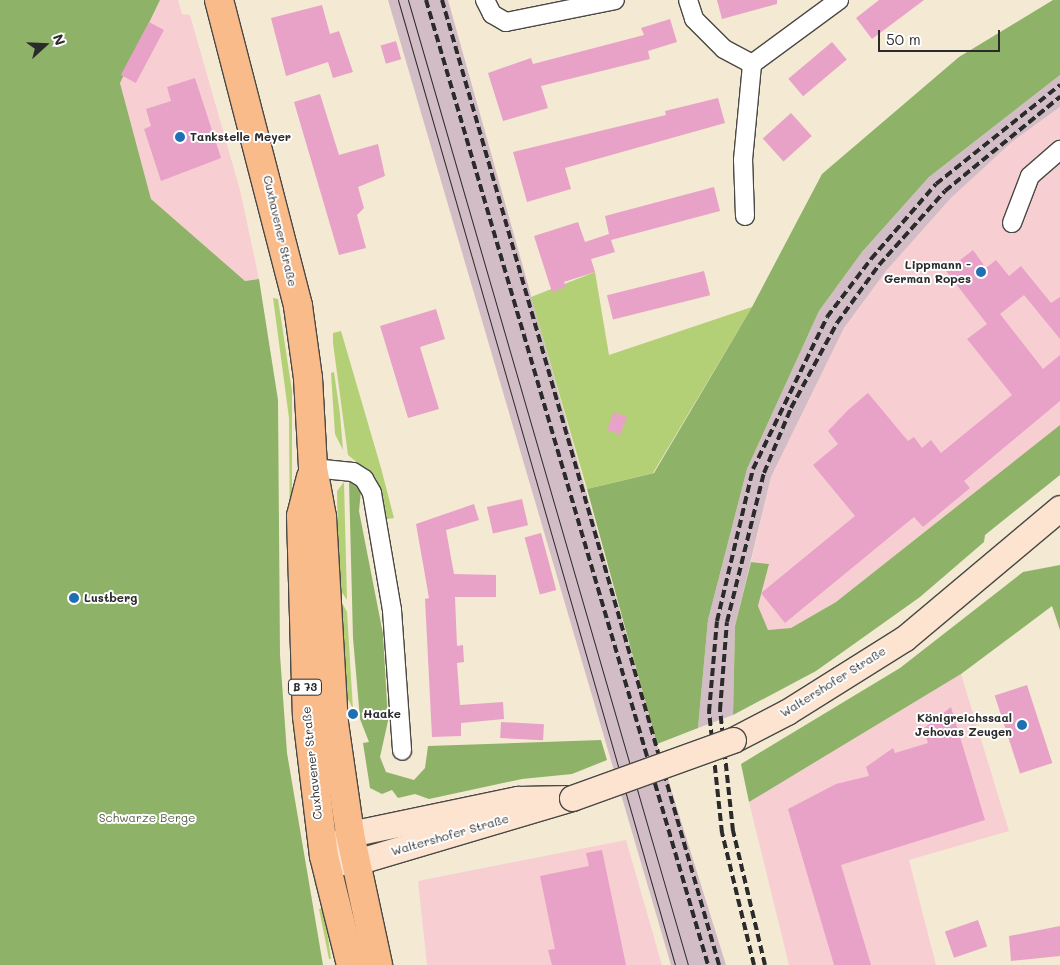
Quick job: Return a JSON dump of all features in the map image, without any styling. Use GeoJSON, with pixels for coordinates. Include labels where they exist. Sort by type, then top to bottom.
{"type":"FeatureCollection","features":[{"type":"Feature","properties":{"kind":"main road","name":"Cuxhavener Straße"},"geometry":{"type":"LineString","coordinates":[[219,0],[266,170],[298,306],[308,378],[313,468],[322,517],[329,677],[350,834],[378,965]]}},
{"type":"Feature","properties":{"kind":"main road","name":"Cuxhavener Straße"},"geometry":{"type":"LineString","coordinates":[[313,468],[301,516],[302,643],[311,764],[324,856],[351,965]]}},
{"type":"Feature","properties":{"kind":"main road","name":"Waltershofer Straße"},"geometry":{"type":"LineString","coordinates":[[356,862],[572,798],[733,740],[801,704],[904,638],[1057,518]]}},
{"type":"Feature","properties":{"kind":"main road","name":"Waltershofer Straße"},"geometry":{"type":"LineString","coordinates":[[350,834],[518,799],[572,798]]}},
{"type":"Feature","properties":{"kind":"main road"},"geometry":{"type":"LineString","coordinates":[[350,834],[333,844],[324,856],[336,862],[356,862]]}},
{"type":"Feature","properties":{"kind":"street"},"geometry":{"type":"LineString","coordinates":[[485,0],[492,14],[506,22],[615,0]]}},
{"type":"Feature","properties":{"kind":"street"},"geometry":{"type":"LineString","coordinates":[[688,0],[694,19],[724,49],[752,64]]}},
{"type":"Feature","properties":{"kind":"street"},"geometry":{"type":"LineString","coordinates":[[745,216],[742,160],[752,64],[839,0]]}},
{"type":"Feature","properties":{"kind":"street"},"geometry":{"type":"LineString","coordinates":[[1012,223],[1030,176],[1060,150]]}},
{"type":"Feature","properties":{"kind":"street"},"geometry":{"type":"LineString","coordinates":[[313,468],[353,472],[364,479],[372,493],[392,610],[402,751]]}},
{"type":"Feature","properties":{"kind":"shaded area","name":"Tankstelle Meyer"},"geometry":{"type":"Polygon","coordinates":[[[160,0],[178,0],[182,14],[190,15],[240,190],[259,279],[245,281],[151,199],[120,83],[160,0]]]}},
{"type":"Feature","properties":{"kind":"shaded area"},"geometry":{"type":"Polygon","coordinates":[[[388,0],[448,0],[657,744],[726,965],[671,965],[388,0]]]}},
{"type":"Feature","properties":{"kind":"shaded area"},"geometry":{"type":"Polygon","coordinates":[[[1060,75],[1060,107],[1013,141],[951,198],[886,271],[844,328],[771,477],[735,626],[733,715],[698,728],[708,620],[747,469],[819,311],[862,252],[929,177],[1060,75]]]}},
{"type":"Feature","properties":{"kind":"shaded area"},"geometry":{"type":"Polygon","coordinates":[[[1060,107],[1060,425],[836,602],[791,628],[768,630],[758,606],[769,564],[751,562],[771,477],[844,328],[886,271],[951,198],[1013,141],[1060,107]]]}},
{"type":"Feature","properties":{"kind":"shaded area"},"geometry":{"type":"Polygon","coordinates":[[[961,674],[1009,831],[909,860],[936,965],[789,965],[749,802],[961,674]]]}},
{"type":"Feature","properties":{"kind":"shaded area"},"geometry":{"type":"Polygon","coordinates":[[[626,840],[662,965],[427,965],[418,881],[626,840]]]}},
{"type":"Feature","properties":{"kind":"green space","name":"Schwarze Berge"},"geometry":{"type":"Polygon","coordinates":[[[0,0],[160,0],[120,83],[151,199],[245,281],[259,279],[278,400],[280,655],[287,753],[323,965],[0,965],[0,0]]]}},
{"type":"Feature","properties":{"kind":"green space"},"geometry":{"type":"Polygon","coordinates":[[[1053,0],[1060,0],[1060,75],[929,177],[862,252],[819,311],[747,469],[708,620],[698,728],[657,744],[587,489],[654,473],[752,307],[822,174],[959,57],[1053,0]]]}},
{"type":"Feature","properties":{"kind":"green space"},"geometry":{"type":"Polygon","coordinates":[[[595,272],[609,355],[752,307],[653,473],[587,489],[531,297],[595,272]]]}},
{"type":"Feature","properties":{"kind":"green space"},"geometry":{"type":"Polygon","coordinates":[[[273,298],[278,299],[292,391],[292,613],[321,888],[315,885],[306,831],[291,694],[289,418],[273,298]]]}},
{"type":"Feature","properties":{"kind":"green space"},"geometry":{"type":"Polygon","coordinates":[[[341,331],[394,518],[387,519],[376,478],[348,455],[333,343],[333,333],[341,331]]]}},
{"type":"Feature","properties":{"kind":"green space"},"geometry":{"type":"Polygon","coordinates":[[[334,372],[343,450],[335,434],[331,373],[334,372]]]}},
{"type":"Feature","properties":{"kind":"green space"},"geometry":{"type":"Polygon","coordinates":[[[1060,425],[1060,475],[985,535],[984,542],[920,597],[816,671],[733,715],[735,626],[751,562],[769,564],[758,606],[768,630],[791,628],[836,602],[1060,425]]]}},
{"type":"Feature","properties":{"kind":"green space"},"geometry":{"type":"Polygon","coordinates":[[[349,481],[361,490],[359,511],[383,634],[388,721],[380,757],[386,772],[414,780],[425,768],[428,746],[601,740],[607,760],[572,774],[522,779],[429,799],[415,794],[398,798],[392,790],[382,794],[370,788],[363,743],[369,742],[360,719],[353,638],[349,481]]]}},
{"type":"Feature","properties":{"kind":"green space"},"geometry":{"type":"Polygon","coordinates":[[[344,482],[347,600],[339,588],[337,491],[344,482]]]}},
{"type":"Feature","properties":{"kind":"green space"},"geometry":{"type":"Polygon","coordinates":[[[1060,565],[1060,630],[1052,606],[961,674],[749,802],[741,764],[900,668],[1023,572],[1060,565]]]}},
{"type":"Feature","properties":{"kind":"green space"},"geometry":{"type":"Polygon","coordinates":[[[340,599],[347,612],[353,709],[347,697],[340,599]]]}},
{"type":"Feature","properties":{"kind":"green space"},"geometry":{"type":"Polygon","coordinates":[[[324,908],[331,959],[329,959],[319,909],[324,908]]]}},
{"type":"Feature","properties":{"kind":"building"},"geometry":{"type":"Polygon","coordinates":[[[717,0],[777,0],[777,4],[722,19],[717,0]]]}},
{"type":"Feature","properties":{"kind":"building"},"geometry":{"type":"Polygon","coordinates":[[[879,0],[924,0],[872,39],[856,18],[879,0]]]}},
{"type":"Feature","properties":{"kind":"building"},"geometry":{"type":"Polygon","coordinates":[[[322,5],[330,34],[339,31],[353,72],[333,78],[328,62],[286,76],[271,18],[322,5]]]}},
{"type":"Feature","properties":{"kind":"building"},"geometry":{"type":"Polygon","coordinates":[[[670,19],[677,42],[648,51],[650,59],[541,86],[548,108],[503,121],[488,73],[531,58],[533,64],[644,35],[641,28],[670,19]]]}},
{"type":"Feature","properties":{"kind":"building"},"geometry":{"type":"Polygon","coordinates":[[[149,22],[164,30],[136,83],[121,75],[149,22]]]}},
{"type":"Feature","properties":{"kind":"building"},"geometry":{"type":"Polygon","coordinates":[[[396,41],[401,59],[386,64],[381,45],[396,41]]]}},
{"type":"Feature","properties":{"kind":"building"},"geometry":{"type":"Polygon","coordinates":[[[832,42],[847,60],[803,96],[788,79],[832,42]]]}},
{"type":"Feature","properties":{"kind":"building"},"geometry":{"type":"Polygon","coordinates":[[[195,78],[221,158],[161,181],[144,129],[151,126],[146,109],[171,101],[167,87],[195,78]]]}},
{"type":"Feature","properties":{"kind":"building"},"geometry":{"type":"Polygon","coordinates":[[[320,94],[339,155],[378,144],[385,176],[358,187],[364,208],[357,215],[366,248],[339,255],[294,102],[320,94]]]}},
{"type":"Feature","properties":{"kind":"building"},"geometry":{"type":"Polygon","coordinates":[[[718,98],[725,123],[565,168],[571,189],[527,202],[513,152],[666,115],[665,111],[718,98]]]}},
{"type":"Feature","properties":{"kind":"building"},"geometry":{"type":"Polygon","coordinates":[[[791,113],[812,136],[784,161],[763,138],[791,113]]]}},
{"type":"Feature","properties":{"kind":"building"},"geometry":{"type":"Polygon","coordinates":[[[714,187],[720,211],[611,240],[615,252],[591,259],[595,272],[564,282],[566,287],[552,292],[534,236],[578,222],[585,242],[609,234],[605,216],[714,187]]]}},
{"type":"Feature","properties":{"kind":"building"},"geometry":{"type":"Polygon","coordinates":[[[973,250],[986,268],[996,260],[1009,276],[1021,266],[1051,303],[1060,297],[1060,339],[1024,295],[1000,314],[1043,369],[1060,355],[1060,401],[964,481],[970,488],[923,527],[914,517],[785,623],[761,593],[855,516],[813,465],[838,444],[828,431],[848,410],[868,393],[908,441],[914,437],[922,448],[931,440],[941,453],[1012,395],[967,339],[987,324],[946,271],[973,250]]]}},
{"type":"Feature","properties":{"kind":"building"},"geometry":{"type":"Polygon","coordinates":[[[704,271],[710,295],[613,319],[607,295],[704,271]]]}},
{"type":"Feature","properties":{"kind":"building"},"geometry":{"type":"Polygon","coordinates":[[[436,309],[445,339],[420,347],[439,409],[408,418],[380,326],[436,309]]]}},
{"type":"Feature","properties":{"kind":"building"},"geometry":{"type":"Polygon","coordinates":[[[614,412],[627,417],[620,435],[607,430],[614,412]]]}},
{"type":"Feature","properties":{"kind":"building"},"geometry":{"type":"Polygon","coordinates":[[[522,499],[528,525],[493,533],[487,507],[522,499]]]}},
{"type":"Feature","properties":{"kind":"building"},"geometry":{"type":"Polygon","coordinates":[[[474,504],[479,520],[446,530],[454,574],[496,575],[496,597],[455,597],[457,646],[463,645],[464,662],[457,663],[460,705],[503,702],[504,719],[461,723],[461,736],[432,737],[425,599],[429,598],[416,524],[474,504]]]}},
{"type":"Feature","properties":{"kind":"building"},"geometry":{"type":"Polygon","coordinates":[[[541,533],[556,590],[540,594],[525,537],[541,533]]]}},
{"type":"Feature","properties":{"kind":"building","name":"Königreichssaal Jehovas Zeugen"},"geometry":{"type":"Polygon","coordinates":[[[1027,685],[1052,763],[1020,773],[995,696],[1027,685]]]}},
{"type":"Feature","properties":{"kind":"building"},"geometry":{"type":"Polygon","coordinates":[[[951,707],[985,820],[841,865],[871,965],[834,965],[788,809],[836,784],[869,776],[866,767],[893,748],[895,753],[928,743],[923,729],[951,707]]]}},
{"type":"Feature","properties":{"kind":"building"},"geometry":{"type":"Polygon","coordinates":[[[501,722],[544,724],[543,740],[500,738],[501,722]]]}},
{"type":"Feature","properties":{"kind":"building"},"geometry":{"type":"Polygon","coordinates":[[[602,850],[626,965],[552,965],[548,950],[555,949],[540,876],[589,866],[586,853],[602,850]]]}},
{"type":"Feature","properties":{"kind":"building"},"geometry":{"type":"Polygon","coordinates":[[[978,920],[987,946],[954,958],[945,931],[978,920]]]}},
{"type":"Feature","properties":{"kind":"building"},"geometry":{"type":"Polygon","coordinates":[[[1060,926],[1060,956],[1011,961],[1009,936],[1060,926]]]}},
{"type":"Feature","properties":{"kind":"tram line"},"geometry":{"type":"LineString","coordinates":[[398,0],[675,965]]}},
{"type":"Feature","properties":{"kind":"tram line"},"geometry":{"type":"LineString","coordinates":[[408,0],[688,965]]}},
{"type":"Feature","properties":{"kind":"railway"},"geometry":{"type":"LineString","coordinates":[[426,0],[708,965]]}},
{"type":"Feature","properties":{"kind":"railway"},"geometry":{"type":"LineString","coordinates":[[442,0],[719,965]]}},
{"type":"Feature","properties":{"kind":"railway"},"geometry":{"type":"LineString","coordinates":[[754,965],[722,833],[709,712],[717,621],[753,469],[827,317],[871,259],[936,184],[1060,85]]}},
{"type":"Feature","properties":{"kind":"railway"},"geometry":{"type":"LineString","coordinates":[[765,965],[733,831],[720,710],[727,622],[764,473],[791,408],[837,323],[879,265],[945,191],[1060,97]]}},
{"type":"Feature","properties":{"kind":"place","name":"Tankstelle Meyer"},"geometry":{"type":"Point","coordinates":[180,137]}},
{"type":"Feature","properties":{"kind":"place","name":"Lippmann - German Ropes"},"geometry":{"type":"Point","coordinates":[981,272]}},
{"type":"Feature","properties":{"kind":"place","name":"Lustberg"},"geometry":{"type":"Point","coordinates":[74,598]}},
{"type":"Feature","properties":{"kind":"place","name":"Haake"},"geometry":{"type":"Point","coordinates":[353,714]}},
{"type":"Feature","properties":{"kind":"place","name":"Königreichssaal Jehovas Zeugen"},"geometry":{"type":"Point","coordinates":[1022,725]}}]}
